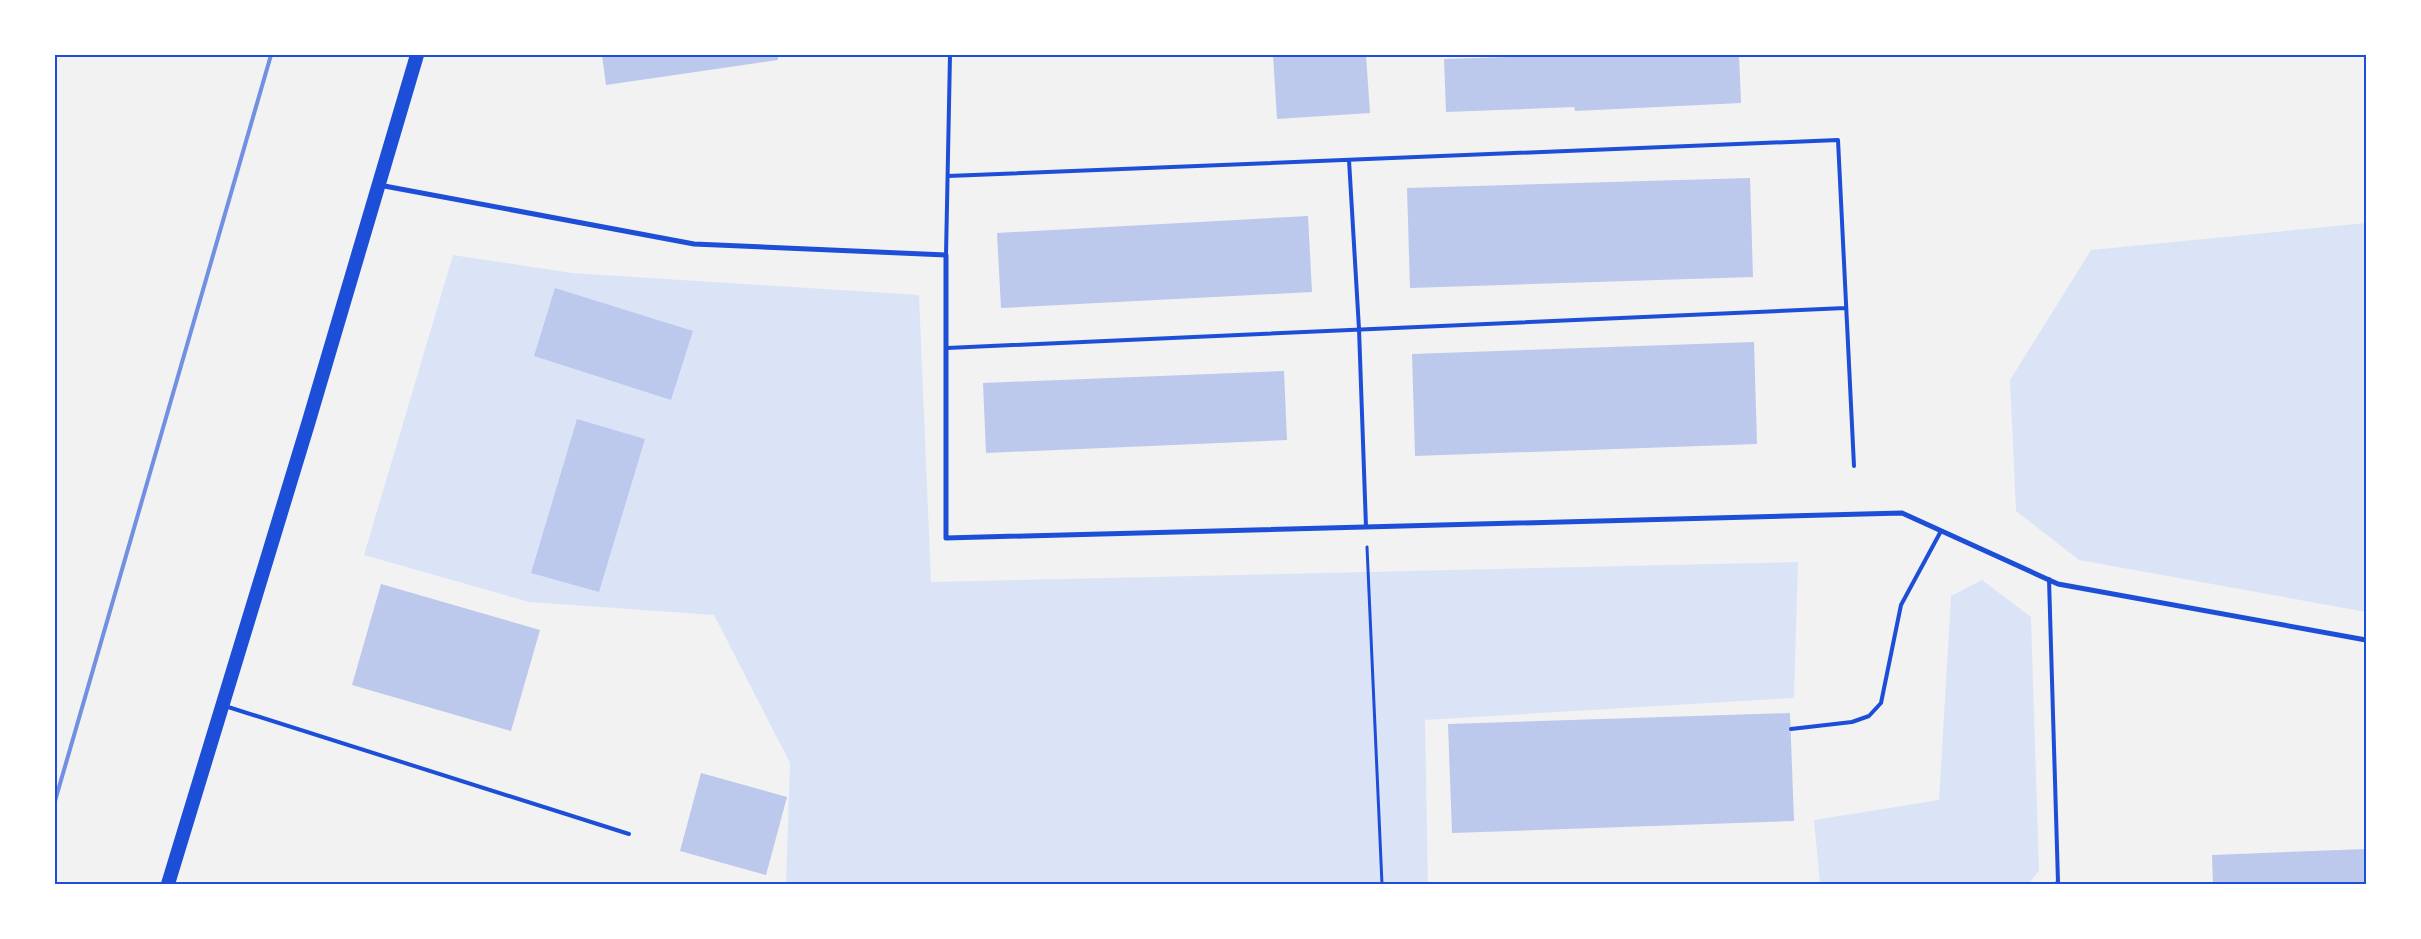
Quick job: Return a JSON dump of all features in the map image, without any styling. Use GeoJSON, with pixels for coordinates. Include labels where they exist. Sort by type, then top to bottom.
{"type":"FeatureCollection","features":[{"type":"Feature","properties":{"kind":"highway"},"geometry":{"type":"LineString","coordinates":[[168,884],[417,55]]}},
{"type":"Feature","properties":{"kind":"street"},"geometry":{"type":"LineString","coordinates":[[378,185],[694,244],[946,255],[946,538],[1902,513],[2049,580],[2068,586],[2366,640]]}},
{"type":"Feature","properties":{"kind":"lane"},"geometry":{"type":"LineString","coordinates":[[946,255],[950,55]]}},
{"type":"Feature","properties":{"kind":"lane"},"geometry":{"type":"LineString","coordinates":[[948,176],[1838,140],[1854,466]]}},
{"type":"Feature","properties":{"kind":"lane"},"geometry":{"type":"LineString","coordinates":[[1350,160],[1359,329],[1366,527]]}},
{"type":"Feature","properties":{"kind":"lane"},"geometry":{"type":"LineString","coordinates":[[947,348],[1845,308]]}},
{"type":"Feature","properties":{"kind":"lane"},"geometry":{"type":"LineString","coordinates":[[1791,729],[1852,722],[1869,716],[1881,703],[1900,605],[1941,531]]}},
{"type":"Feature","properties":{"kind":"lane"},"geometry":{"type":"LineString","coordinates":[[2049,580],[2058,882],[2056,884]]}},
{"type":"Feature","properties":{"kind":"lane"},"geometry":{"type":"LineString","coordinates":[[222,705],[629,834]]}},
{"type":"Feature","properties":{"kind":"path"},"geometry":{"type":"LineString","coordinates":[[1366,527],[1382,884]]}},
{"type":"Feature","properties":{"kind":"shaded area"},"geometry":{"type":"Polygon","coordinates":[[[2366,223],[2366,612],[2079,560],[2016,511],[2010,380],[2091,250],[2366,223]]]}},
{"type":"Feature","properties":{"kind":"shaded area"},"geometry":{"type":"Polygon","coordinates":[[[453,255],[572,273],[919,295],[931,582],[1798,562],[1794,698],[1425,720],[1428,884],[786,884],[790,763],[714,615],[529,602],[364,555],[453,255]]]}},
{"type":"Feature","properties":{"kind":"shaded area"},"geometry":{"type":"Polygon","coordinates":[[[1982,580],[2031,617],[2039,871],[2028,884],[1820,884],[1814,820],[1939,800],[1951,596],[1982,580]]]}},
{"type":"Feature","properties":{"kind":"building"},"geometry":{"type":"Polygon","coordinates":[[[602,55],[778,55],[778,60],[606,85],[602,55]]]}},
{"type":"Feature","properties":{"kind":"building"},"geometry":{"type":"Polygon","coordinates":[[[1273,55],[1366,55],[1370,113],[1277,119],[1273,55]]]}},
{"type":"Feature","properties":{"kind":"building"},"geometry":{"type":"Polygon","coordinates":[[[1572,55],[1739,55],[1741,103],[1575,111],[1574,107],[1446,112],[1444,59],[1572,55]]]}},
{"type":"Feature","properties":{"kind":"building"},"geometry":{"type":"Polygon","coordinates":[[[1750,178],[1753,277],[1410,288],[1407,188],[1750,178]]]}},
{"type":"Feature","properties":{"kind":"building"},"geometry":{"type":"Polygon","coordinates":[[[1308,216],[1312,292],[1001,308],[997,233],[1308,216]]]}},
{"type":"Feature","properties":{"kind":"building"},"geometry":{"type":"Polygon","coordinates":[[[555,288],[693,331],[671,400],[534,356],[555,288]]]}},
{"type":"Feature","properties":{"kind":"building"},"geometry":{"type":"Polygon","coordinates":[[[1754,342],[1757,444],[1415,456],[1412,354],[1754,342]]]}},
{"type":"Feature","properties":{"kind":"building"},"geometry":{"type":"Polygon","coordinates":[[[1284,371],[1287,440],[986,453],[983,383],[1284,371]]]}},
{"type":"Feature","properties":{"kind":"building"},"geometry":{"type":"Polygon","coordinates":[[[577,419],[645,439],[599,592],[531,573],[577,419]]]}},
{"type":"Feature","properties":{"kind":"building"},"geometry":{"type":"Polygon","coordinates":[[[381,584],[540,630],[511,731],[352,685],[381,584]]]}},
{"type":"Feature","properties":{"kind":"building"},"geometry":{"type":"Polygon","coordinates":[[[1790,713],[1794,821],[1452,833],[1448,724],[1790,713]]]}},
{"type":"Feature","properties":{"kind":"building"},"geometry":{"type":"Polygon","coordinates":[[[701,773],[787,797],[766,875],[680,851],[701,773]]]}},
{"type":"Feature","properties":{"kind":"building"},"geometry":{"type":"Polygon","coordinates":[[[2366,849],[2366,884],[2213,884],[2212,855],[2366,849]]]}},
{"type":"Feature","properties":{"kind":"railway"},"geometry":{"type":"LineString","coordinates":[[55,801],[271,55]]}}]}
